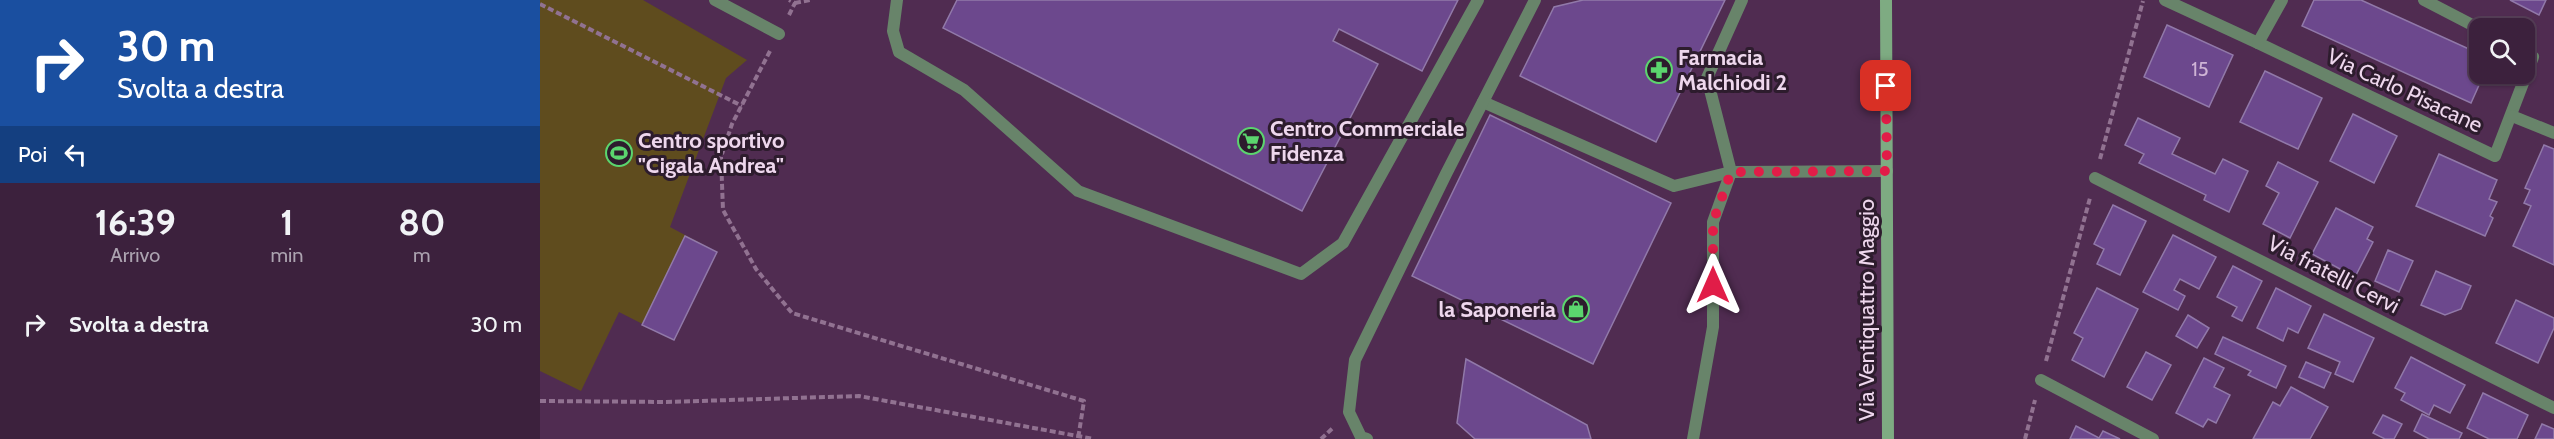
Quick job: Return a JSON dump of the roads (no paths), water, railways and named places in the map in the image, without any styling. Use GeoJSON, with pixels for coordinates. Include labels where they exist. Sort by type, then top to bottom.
{"type":"FeatureCollection","features":[{"type":"Feature","properties":{"kind":"main road","name":"Via Ventiquattro Maggio"},"geometry":{"type":"LineString","coordinates":[[1886,0],[1888,439]]}},
{"type":"Feature","properties":{"kind":"street"},"geometry":{"type":"LineString","coordinates":[[715,0],[779,34]]}},
{"type":"Feature","properties":{"kind":"street"},"geometry":{"type":"LineString","coordinates":[[897,0],[893,31],[899,52],[964,90],[1078,191],[1301,274],[1343,243],[1478,0]]}},
{"type":"Feature","properties":{"kind":"street"},"geometry":{"type":"LineString","coordinates":[[1367,439],[1360,437],[1349,412],[1355,360],[1535,0]]}},
{"type":"Feature","properties":{"kind":"street"},"geometry":{"type":"LineString","coordinates":[[1693,439],[1713,327],[1713,222],[1731,172],[1707,78],[1742,0]]}},
{"type":"Feature","properties":{"kind":"street","name":"Via Carlo Pisacane"},"geometry":{"type":"LineString","coordinates":[[2165,0],[2495,156],[2523,84]]}},
{"type":"Feature","properties":{"kind":"street"},"geometry":{"type":"LineString","coordinates":[[2258,43],[2282,0]]}},
{"type":"Feature","properties":{"kind":"street"},"geometry":{"type":"LineString","coordinates":[[2424,0],[2469,23]]}},
{"type":"Feature","properties":{"kind":"street"},"geometry":{"type":"LineString","coordinates":[[1483,102],[1674,186],[1731,172],[1887,171]]}},
{"type":"Feature","properties":{"kind":"street","name":"Via Carlo Pisacane"},"geometry":{"type":"LineString","coordinates":[[2512,116],[2554,133]]}},
{"type":"Feature","properties":{"kind":"street","name":"Via fratelli Cervi"},"geometry":{"type":"LineString","coordinates":[[2095,178],[2554,408]]}},
{"type":"Feature","properties":{"kind":"street"},"geometry":{"type":"LineString","coordinates":[[2041,380],[2153,439]]}},
{"type":"Feature","properties":{"kind":"place","name":"Farmacia Malchiodi 2"},"geometry":{"type":"Point","coordinates":[1659,70]}},
{"type":"Feature","properties":{"kind":"place","name":"Centro Commerciale Fidenza"},"geometry":{"type":"Point","coordinates":[1251,141]}},
{"type":"Feature","properties":{"kind":"place","name":"Centro sportivo \"Cigala Andrea\""},"geometry":{"type":"Point","coordinates":[619,153]}},
{"type":"Feature","properties":{"kind":"place","name":"la Saponeria"},"geometry":{"type":"Point","coordinates":[1576,309]}}]}
